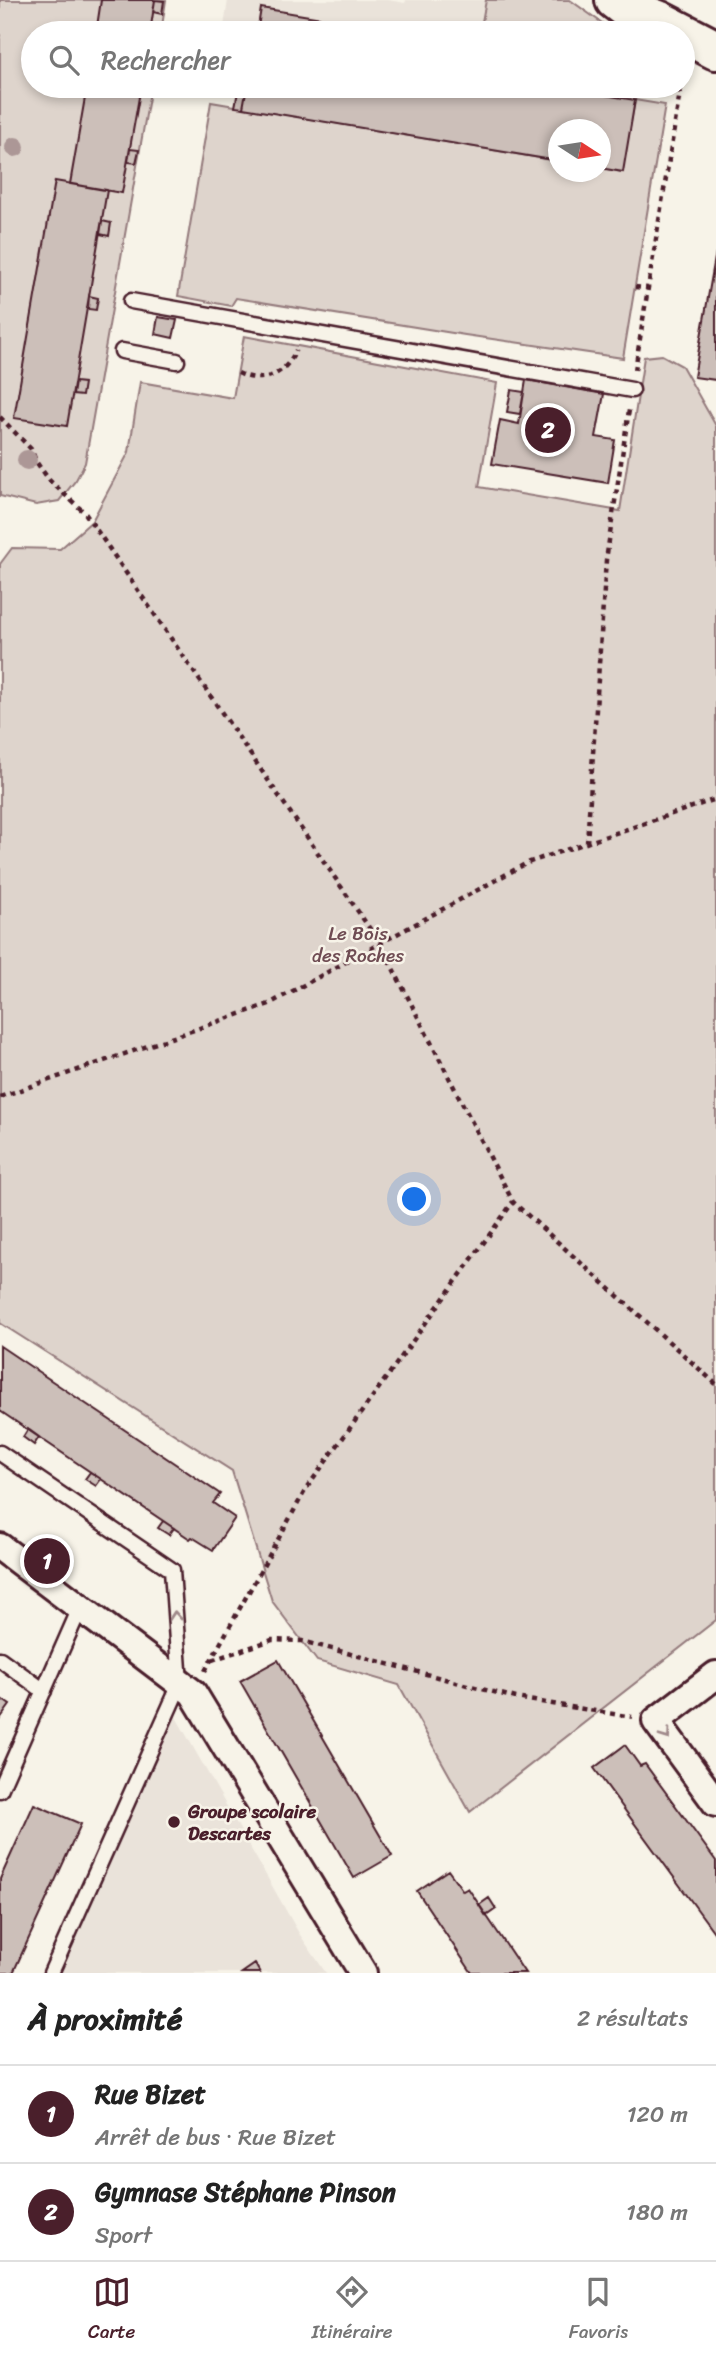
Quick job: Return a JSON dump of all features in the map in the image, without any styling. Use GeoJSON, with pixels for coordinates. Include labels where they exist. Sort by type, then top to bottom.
{"type":"FeatureCollection","features":[{"type":"Feature","properties":{"kind":"street"},"geometry":{"type":"LineString","coordinates":[[615,0],[624,7],[660,21]]}},
{"type":"Feature","properties":{"kind":"street"},"geometry":{"type":"LineString","coordinates":[[695,39],[716,50]]}},
{"type":"Feature","properties":{"kind":"street"},"geometry":{"type":"LineString","coordinates":[[0,1547],[187,1688],[363,1973]]}},
{"type":"Feature","properties":{"kind":"street"},"geometry":{"type":"LineString","coordinates":[[716,1675],[656,1721],[716,1803]]}},
{"type":"Feature","properties":{"kind":"lane"},"geometry":{"type":"LineString","coordinates":[[131,301],[632,390]]}},
{"type":"Feature","properties":{"kind":"lane"},"geometry":{"type":"LineString","coordinates":[[122,351],[177,360]]}},
{"type":"Feature","properties":{"kind":"lane"},"geometry":{"type":"LineString","coordinates":[[0,1453],[172,1570],[187,1688],[51,1973]]}},
{"type":"Feature","properties":{"kind":"lane"},"geometry":{"type":"LineString","coordinates":[[0,1790],[80,1608]]}},
{"type":"Feature","properties":{"kind":"lane"},"geometry":{"type":"LineString","coordinates":[[0,1659],[44,1691]]}},
{"type":"Feature","properties":{"kind":"path"},"geometry":{"type":"LineString","coordinates":[[587,843],[606,560],[679,98]]}},
{"type":"Feature","properties":{"kind":"path"},"geometry":{"type":"LineString","coordinates":[[635,287],[648,288]]}},
{"type":"Feature","properties":{"kind":"path"},"geometry":{"type":"LineString","coordinates":[[238,373],[250,379],[263,379],[282,371],[294,356],[304,332]]}},
{"type":"Feature","properties":{"kind":"path"},"geometry":{"type":"LineString","coordinates":[[0,417],[31,449],[50,481],[85,513],[381,945],[513,1202],[716,1384]]}},
{"type":"Feature","properties":{"kind":"path"},"geometry":{"type":"LineString","coordinates":[[0,1097],[270,1004],[527,863],[716,799]]}},
{"type":"Feature","properties":{"kind":"path"},"geometry":{"type":"LineString","coordinates":[[187,1688],[211,1660],[306,1489],[513,1202]]}},
{"type":"Feature","properties":{"kind":"path"},"geometry":{"type":"LineString","coordinates":[[211,1660],[272,1640],[302,1641],[516,1698],[656,1721]]}},
{"type":"Feature","properties":{"kind":"shaded area"},"geometry":{"type":"Polygon","coordinates":[[[228,0],[388,0],[405,3],[406,0],[570,0],[599,21],[225,21],[228,0]]]}},
{"type":"Feature","properties":{"kind":"shaded area","name":"Groupe scolaire Descartes"},"geometry":{"type":"Polygon","coordinates":[[[165,1704],[172,1710],[300,1935],[326,1973],[43,1973],[165,1704]]]}},
{"type":"Feature","properties":{"kind":"green space"},"geometry":{"type":"Polygon","coordinates":[[[0,0],[166,0],[163,21],[21,21],[21,98],[149,98],[85,463],[76,480],[59,501],[36,505],[0,496],[0,0]]]}},
{"type":"Feature","properties":{"kind":"green space"},"geometry":{"type":"Polygon","coordinates":[[[486,0],[570,0],[599,21],[482,21],[486,0]]]}},
{"type":"Feature","properties":{"kind":"green space"},"geometry":{"type":"Polygon","coordinates":[[[635,100],[665,105],[623,358],[236,298],[231,306],[178,296],[211,102],[548,159],[548,182],[611,182],[611,170],[622,172],[635,100]]]}},
{"type":"Feature","properties":{"kind":"green space","name":"Le Bois des Roches"},"geometry":{"type":"Polygon","coordinates":[[[244,336],[497,383],[479,487],[620,511],[644,357],[662,355],[682,366],[716,426],[716,1620],[470,1812],[399,1685],[317,1661],[272,1601],[232,1471],[0,1323],[0,564],[12,548],[60,549],[92,521],[129,452],[140,382],[233,398],[244,336]]]}},
{"type":"Feature","properties":{"kind":"building"},"geometry":{"type":"Polygon","coordinates":[[[101,0],[155,0],[152,21],[98,21],[101,0]]]}},
{"type":"Feature","properties":{"kind":"building"},"geometry":{"type":"Polygon","coordinates":[[[155,0],[164,1],[162,14],[153,12],[155,0]]]}},
{"type":"Feature","properties":{"kind":"building"},"geometry":{"type":"Polygon","coordinates":[[[261,8],[340,21],[259,21],[261,8]]]}},
{"type":"Feature","properties":{"kind":"building"},"geometry":{"type":"Polygon","coordinates":[[[85,98],[139,98],[122,193],[70,184],[85,98]]]}},
{"type":"Feature","properties":{"kind":"building"},"geometry":{"type":"Polygon","coordinates":[[[237,98],[245,98],[243,108],[235,107],[237,98]]]}},
{"type":"Feature","properties":{"kind":"building"},"geometry":{"type":"Polygon","coordinates":[[[245,98],[635,100],[623,172],[611,170],[611,119],[548,119],[548,159],[243,108],[245,98]]]}},
{"type":"Feature","properties":{"kind":"building"},"geometry":{"type":"Polygon","coordinates":[[[130,149],[139,150],[136,163],[128,162],[130,149]]]}},
{"type":"Feature","properties":{"kind":"building"},"geometry":{"type":"Polygon","coordinates":[[[55,181],[107,190],[67,426],[14,418],[55,181]]]}},
{"type":"Feature","properties":{"kind":"building"},"geometry":{"type":"Polygon","coordinates":[[[102,221],[111,223],[109,236],[100,234],[102,221]]]}},
{"type":"Feature","properties":{"kind":"building"},"geometry":{"type":"Polygon","coordinates":[[[716,252],[716,380],[694,377],[716,252]]]}},
{"type":"Feature","properties":{"kind":"building"},"geometry":{"type":"Polygon","coordinates":[[[89,296],[98,298],[96,310],[88,309],[89,296]]]}},
{"type":"Feature","properties":{"kind":"building"},"geometry":{"type":"Polygon","coordinates":[[[158,317],[177,320],[173,338],[155,334],[158,317]]]}},
{"type":"Feature","properties":{"kind":"building"},"geometry":{"type":"Polygon","coordinates":[[[526,380],[604,394],[596,437],[615,440],[608,483],[492,464],[500,420],[519,424],[526,380]]]}},
{"type":"Feature","properties":{"kind":"building"},"geometry":{"type":"Polygon","coordinates":[[[75,382],[84,383],[82,396],[73,395],[75,382]]]}},
{"type":"Feature","properties":{"kind":"building"},"geometry":{"type":"Polygon","coordinates":[[[511,390],[524,392],[520,414],[507,412],[511,390]]]}},
{"type":"Feature","properties":{"kind":"building"},"geometry":{"type":"Polygon","coordinates":[[[0,1346],[220,1494],[213,1503],[235,1518],[213,1550],[192,1537],[190,1539],[0,1411],[0,1346]]]}},
{"type":"Feature","properties":{"kind":"building"},"geometry":{"type":"Polygon","coordinates":[[[28,1429],[39,1437],[34,1445],[23,1437],[28,1429]]]}},
{"type":"Feature","properties":{"kind":"building"},"geometry":{"type":"Polygon","coordinates":[[[90,1472],[101,1479],[96,1486],[85,1479],[90,1472]]]}},
{"type":"Feature","properties":{"kind":"building"},"geometry":{"type":"Polygon","coordinates":[[[163,1521],[174,1528],[169,1535],[158,1528],[163,1521]]]}},
{"type":"Feature","properties":{"kind":"building"},"geometry":{"type":"Polygon","coordinates":[[[278,1660],[392,1856],[354,1878],[240,1681],[278,1660]]]}},
{"type":"Feature","properties":{"kind":"building"},"geometry":{"type":"Polygon","coordinates":[[[0,1698],[10,1705],[0,1719],[0,1698]]]}},
{"type":"Feature","properties":{"kind":"building"},"geometry":{"type":"Polygon","coordinates":[[[625,1745],[640,1766],[645,1764],[716,1861],[716,1935],[594,1768],[625,1745]]]}},
{"type":"Feature","properties":{"kind":"building"},"geometry":{"type":"Polygon","coordinates":[[[34,1804],[81,1824],[13,1973],[0,1973],[0,1879],[34,1804]]]}},
{"type":"Feature","properties":{"kind":"building"},"geometry":{"type":"Polygon","coordinates":[[[448,1870],[463,1891],[468,1888],[525,1973],[472,1973],[417,1891],[448,1870]]]}},
{"type":"Feature","properties":{"kind":"building"},"geometry":{"type":"Polygon","coordinates":[[[489,1898],[496,1909],[486,1916],[479,1905],[489,1898]]]}},
{"type":"Feature","properties":{"kind":"building"},"geometry":{"type":"Polygon","coordinates":[[[255,1964],[260,1973],[242,1973],[255,1964]]]}},
{"type":"Feature","properties":{"kind":"place","name":"Gymnase Stéphane Pinson"},"geometry":{"type":"Point","coordinates":[548,430]}},
{"type":"Feature","properties":{"kind":"place","name":"Rue Bizet"},"geometry":{"type":"Point","coordinates":[47,1561]}},
{"type":"Feature","properties":{"kind":"place","name":"Groupe scolaire Descartes"},"geometry":{"type":"Point","coordinates":[174,1822]}}]}
